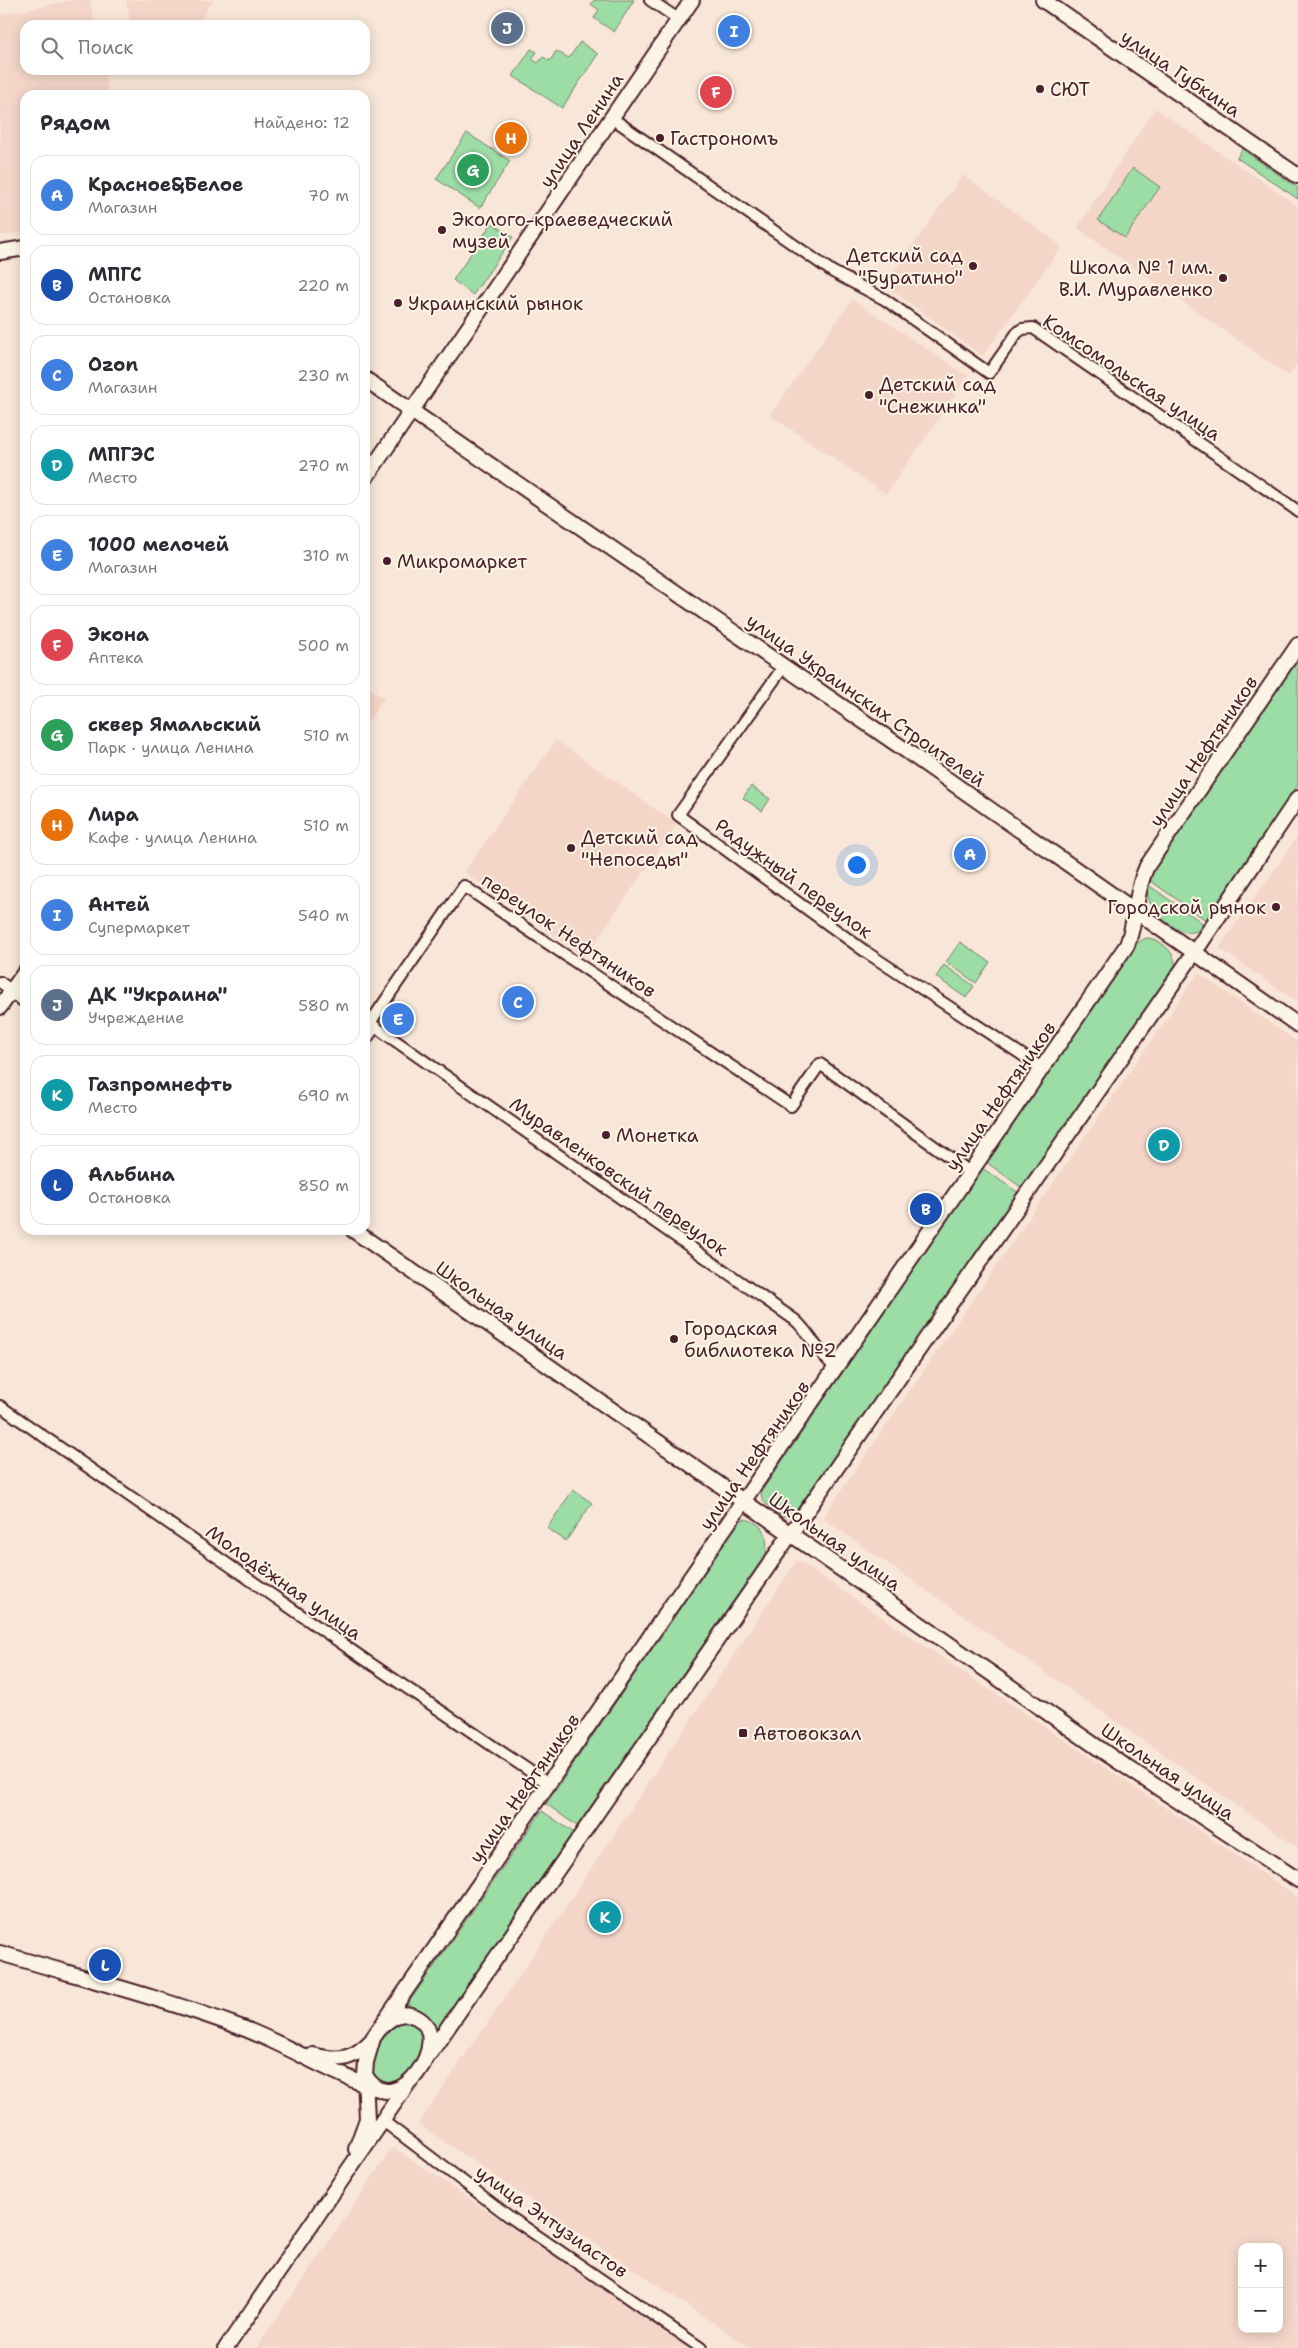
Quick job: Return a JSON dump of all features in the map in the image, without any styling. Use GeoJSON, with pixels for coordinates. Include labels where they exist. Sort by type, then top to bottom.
{"type":"FeatureCollection","features":[{"type":"Feature","properties":{"kind":"main road","name":"улица Ленина"},"geometry":{"type":"LineString","coordinates":[[370,472],[692,0]]}},
{"type":"Feature","properties":{"kind":"main road","name":"улица Губкина"},"geometry":{"type":"LineString","coordinates":[[1043,0],[1298,176]]}},
{"type":"Feature","properties":{"kind":"main road"},"geometry":{"type":"LineString","coordinates":[[0,252],[20,249]]}},
{"type":"Feature","properties":{"kind":"main road","name":"улица Украинских Строителей"},"geometry":{"type":"LineString","coordinates":[[370,382],[784,666],[1298,1025]]}},
{"type":"Feature","properties":{"kind":"main road","name":"улица Нефтяников"},"geometry":{"type":"LineString","coordinates":[[333,2192],[355,2152],[367,2119],[370,2083],[366,2062],[373,2038],[1127,945],[1142,878],[1147,866],[1298,645]]}},
{"type":"Feature","properties":{"kind":"main road","name":"улица Нефтяников"},"geometry":{"type":"LineString","coordinates":[[226,2348],[414,2075],[544,1891],[789,1533],[1194,953],[1298,798]]}},
{"type":"Feature","properties":{"kind":"main road"},"geometry":{"type":"LineString","coordinates":[[0,1007],[20,979]]}},
{"type":"Feature","properties":{"kind":"main road"},"geometry":{"type":"LineString","coordinates":[[12,991],[20,997]]}},
{"type":"Feature","properties":{"kind":"main road","name":"Школьная улица"},"geometry":{"type":"LineString","coordinates":[[360,1235],[1110,1756],[1298,1880]]}},
{"type":"Feature","properties":{"kind":"main road"},"geometry":{"type":"LineString","coordinates":[[0,1953],[237,2026],[295,2051],[342,2076],[370,2083]]}},
{"type":"Feature","properties":{"kind":"main road","name":"улица Нефтяников"},"geometry":{"type":"LineString","coordinates":[[382,2026],[396,2016],[408,2014],[419,2018],[427,2027],[430,2038],[426,2058]]}},
{"type":"Feature","properties":{"kind":"main road"},"geometry":{"type":"LineString","coordinates":[[295,2051],[329,2059],[342,2059],[357,2053],[373,2038]]}},
{"type":"Feature","properties":{"kind":"main road","name":"улица Нефтяников"},"geometry":{"type":"LineString","coordinates":[[370,2083],[394,2091],[403,2086],[414,2075]]}},
{"type":"Feature","properties":{"kind":"main road"},"geometry":{"type":"LineString","coordinates":[[342,2076],[360,2097],[367,2119]]}},
{"type":"Feature","properties":{"kind":"street"},"geometry":{"type":"LineString","coordinates":[[650,0],[678,20]]}},
{"type":"Feature","properties":{"kind":"street","name":"Комсомольская улица"},"geometry":{"type":"LineString","coordinates":[[612,118],[833,272],[884,299],[989,373],[1022,328],[1033,328],[1298,511]]}},
{"type":"Feature","properties":{"kind":"street","name":"Радужный переулок"},"geometry":{"type":"LineString","coordinates":[[784,666],[678,815],[858,947],[1042,1068]]}},
{"type":"Feature","properties":{"kind":"street","name":"переулок Нефтяников"},"geometry":{"type":"LineString","coordinates":[[370,1031],[464,886],[571,960],[791,1106],[820,1064],[970,1172]]}},
{"type":"Feature","properties":{"kind":"street"},"geometry":{"type":"LineString","coordinates":[[0,982],[12,991]]}},
{"type":"Feature","properties":{"kind":"street","name":"Муравленковский переулок"},"geometry":{"type":"LineString","coordinates":[[373,1025],[795,1320],[803,1327],[828,1362],[836,1368]]}},
{"type":"Feature","properties":{"kind":"street","name":"Молодёжная улица"},"geometry":{"type":"LineString","coordinates":[[0,1406],[351,1650],[549,1784]]}},
{"type":"Feature","properties":{"kind":"street","name":"улица Энтузиастов"},"geometry":{"type":"LineString","coordinates":[[383,2121],[510,2217],[701,2348]]}},
{"type":"Feature","properties":{"kind":"shaded area"},"geometry":{"type":"Polygon","coordinates":[[[73,0],[90,0],[94,20],[20,20],[20,75],[105,75],[108,90],[20,90],[20,233],[0,236],[0,15],[73,0]]]}},
{"type":"Feature","properties":{"kind":"shaded area"},"geometry":{"type":"Polygon","coordinates":[[[126,0],[214,0],[200,20],[130,20],[126,0]]]}},
{"type":"Feature","properties":{"kind":"shaded area","name":"Школа № 1 им. В.И. Муравленко"},"geometry":{"type":"Polygon","coordinates":[[[1155,108],[1298,206],[1298,363],[1289,376],[1077,228],[1155,108]]]}},
{"type":"Feature","properties":{"kind":"shaded area","name":"Детский сад \"Буратино\""},"geometry":{"type":"Polygon","coordinates":[[[963,175],[1062,246],[983,356],[884,285],[963,175]]]}},
{"type":"Feature","properties":{"kind":"shaded area","name":"Детский сад \"Снежинка\""},"geometry":{"type":"Polygon","coordinates":[[[852,299],[968,376],[886,494],[770,415],[852,299]]]}},
{"type":"Feature","properties":{"kind":"shaded area"},"geometry":{"type":"Polygon","coordinates":[[[370,688],[384,698],[370,719],[370,688]]]}},
{"type":"Feature","properties":{"kind":"shaded area","name":"Детский сад \"Непоседы\""},"geometry":{"type":"Polygon","coordinates":[[[556,740],[677,824],[585,957],[464,872],[556,740]]]}},
{"type":"Feature","properties":{"kind":"shaded area","name":"Городской рынок"},"geometry":{"type":"Polygon","coordinates":[[[1298,836],[1298,1003],[1219,948],[1298,836]]]}},
{"type":"Feature","properties":{"kind":"shaded area"},"geometry":{"type":"Polygon","coordinates":[[[1198,973],[1298,1042],[1298,1848],[822,1518],[1198,973]]]}},
{"type":"Feature","properties":{"kind":"shaded area"},"geometry":{"type":"Polygon","coordinates":[[[797,1560],[1298,1897],[1298,2348],[750,2348],[418,2124],[518,1978],[797,1560]]]}},
{"type":"Feature","properties":{"kind":"shaded area"},"geometry":{"type":"Polygon","coordinates":[[[393,2147],[691,2348],[256,2348],[393,2147]]]}},
{"type":"Feature","properties":{"kind":"green space"},"geometry":{"type":"Polygon","coordinates":[[[594,0],[634,0],[614,32],[594,18],[599,10],[591,4],[594,0]]]}},
{"type":"Feature","properties":{"kind":"green space"},"geometry":{"type":"Polygon","coordinates":[[[580,42],[598,54],[562,108],[513,76],[531,49],[537,52],[532,59],[538,63],[543,57],[550,61],[556,51],[569,58],[580,42]]]}},
{"type":"Feature","properties":{"kind":"green space"},"geometry":{"type":"Polygon","coordinates":[[[467,133],[510,161],[480,208],[436,179],[467,133]]]}},
{"type":"Feature","properties":{"kind":"green space"},"geometry":{"type":"Polygon","coordinates":[[[1242,149],[1298,188],[1298,199],[1237,158],[1242,149]]]}},
{"type":"Feature","properties":{"kind":"green space"},"geometry":{"type":"Polygon","coordinates":[[[1133,168],[1160,187],[1125,238],[1098,220],[1133,168]]]}},
{"type":"Feature","properties":{"kind":"green space"},"geometry":{"type":"Polygon","coordinates":[[[492,223],[513,237],[473,295],[453,280],[492,223]]]}},
{"type":"Feature","properties":{"kind":"green space"},"geometry":{"type":"Polygon","coordinates":[[[1298,659],[1298,785],[1207,921],[1148,879],[1298,659]]]}},
{"type":"Feature","properties":{"kind":"green space"},"geometry":{"type":"Polygon","coordinates":[[[751,786],[770,799],[762,811],[743,798],[751,786]]]}},
{"type":"Feature","properties":{"kind":"green space"},"geometry":{"type":"Polygon","coordinates":[[[1147,884],[1204,924],[1199,930],[1192,932],[1185,932],[1169,925],[1152,907],[1148,896],[1147,884]]]}},
{"type":"Feature","properties":{"kind":"green space"},"geometry":{"type":"Polygon","coordinates":[[[1146,938],[1158,941],[1168,949],[1174,960],[1174,971],[1022,1188],[986,1162],[1137,943],[1146,938]]]}},
{"type":"Feature","properties":{"kind":"green space"},"geometry":{"type":"Polygon","coordinates":[[[960,942],[990,962],[976,983],[946,962],[960,942]]]}},
{"type":"Feature","properties":{"kind":"green space"},"geometry":{"type":"Polygon","coordinates":[[[944,965],[974,986],[966,998],[936,977],[944,965]]]}},
{"type":"Feature","properties":{"kind":"green space"},"geometry":{"type":"Polygon","coordinates":[[[982,1168],[1019,1193],[793,1515],[789,1518],[780,1515],[767,1505],[761,1492],[982,1168]]]}},
{"type":"Feature","properties":{"kind":"green space"},"geometry":{"type":"Polygon","coordinates":[[[573,1490],[592,1503],[566,1541],[547,1528],[573,1490]]]}},
{"type":"Feature","properties":{"kind":"green space"},"geometry":{"type":"Polygon","coordinates":[[[744,1519],[756,1523],[763,1531],[767,1547],[766,1554],[577,1826],[546,1804],[739,1522],[744,1519]]]}},
{"type":"Feature","properties":{"kind":"green space"},"geometry":{"type":"Polygon","coordinates":[[[542,1811],[573,1832],[436,2030],[428,2017],[420,2011],[405,2008],[542,1811]]]}},
{"type":"Feature","properties":{"kind":"green space"},"geometry":{"type":"Polygon","coordinates":[[[404,2021],[414,2024],[423,2032],[425,2048],[406,2077],[387,2086],[374,2077],[372,2062],[379,2044],[385,2036],[391,2029],[404,2021]]]}},
{"type":"Feature","properties":{"kind":"place","name":"ДК \"Украина\""},"geometry":{"type":"Point","coordinates":[507,28]}},
{"type":"Feature","properties":{"kind":"place","name":"Антей"},"geometry":{"type":"Point","coordinates":[734,31]}},
{"type":"Feature","properties":{"kind":"place","name":"СЮТ"},"geometry":{"type":"Point","coordinates":[1040,89]}},
{"type":"Feature","properties":{"kind":"place","name":"Экона"},"geometry":{"type":"Point","coordinates":[716,92]}},
{"type":"Feature","properties":{"kind":"place","name":"Лира"},"geometry":{"type":"Point","coordinates":[511,138]}},
{"type":"Feature","properties":{"kind":"place","name":"Гастрономъ"},"geometry":{"type":"Point","coordinates":[660,138]}},
{"type":"Feature","properties":{"kind":"place","name":"сквер Ямальский"},"geometry":{"type":"Point","coordinates":[473,170]}},
{"type":"Feature","properties":{"kind":"place","name":"Эколого-краеведческий музей"},"geometry":{"type":"Point","coordinates":[442,230]}},
{"type":"Feature","properties":{"kind":"place","name":"Детский сад \"Буратино\""},"geometry":{"type":"Point","coordinates":[973,266]}},
{"type":"Feature","properties":{"kind":"place","name":"Школа № 1 им. В.И. Муравленко"},"geometry":{"type":"Point","coordinates":[1223,278]}},
{"type":"Feature","properties":{"kind":"place","name":"Украинский рынок"},"geometry":{"type":"Point","coordinates":[398,303]}},
{"type":"Feature","properties":{"kind":"place","name":"Детский сад \"Снежинка\""},"geometry":{"type":"Point","coordinates":[869,395]}},
{"type":"Feature","properties":{"kind":"place","name":"Микромаркет"},"geometry":{"type":"Point","coordinates":[387,561]}},
{"type":"Feature","properties":{"kind":"place","name":"Детский сад \"Непоседы\""},"geometry":{"type":"Point","coordinates":[571,848]}},
{"type":"Feature","properties":{"kind":"place","name":"Красное&Белое"},"geometry":{"type":"Point","coordinates":[970,854]}},
{"type":"Feature","properties":{"kind":"place","name":"Городской рынок"},"geometry":{"type":"Point","coordinates":[1276,907]}},
{"type":"Feature","properties":{"kind":"place","name":"Ozon"},"geometry":{"type":"Point","coordinates":[518,1002]}},
{"type":"Feature","properties":{"kind":"place","name":"1000 мелочей"},"geometry":{"type":"Point","coordinates":[398,1019]}},
{"type":"Feature","properties":{"kind":"place","name":"Монетка"},"geometry":{"type":"Point","coordinates":[606,1135]}},
{"type":"Feature","properties":{"kind":"place","name":"МПГЭС"},"geometry":{"type":"Point","coordinates":[1164,1145]}},
{"type":"Feature","properties":{"kind":"place","name":"МПГС"},"geometry":{"type":"Point","coordinates":[926,1209]}},
{"type":"Feature","properties":{"kind":"place","name":"Городская библиотека №2"},"geometry":{"type":"Point","coordinates":[674,1339]}},
{"type":"Feature","properties":{"kind":"place","name":"Автовокзал"},"geometry":{"type":"Point","coordinates":[743,1733]}},
{"type":"Feature","properties":{"kind":"place","name":"Газпромнефть"},"geometry":{"type":"Point","coordinates":[605,1917]}},
{"type":"Feature","properties":{"kind":"place","name":"Альбина"},"geometry":{"type":"Point","coordinates":[105,1965]}}]}
